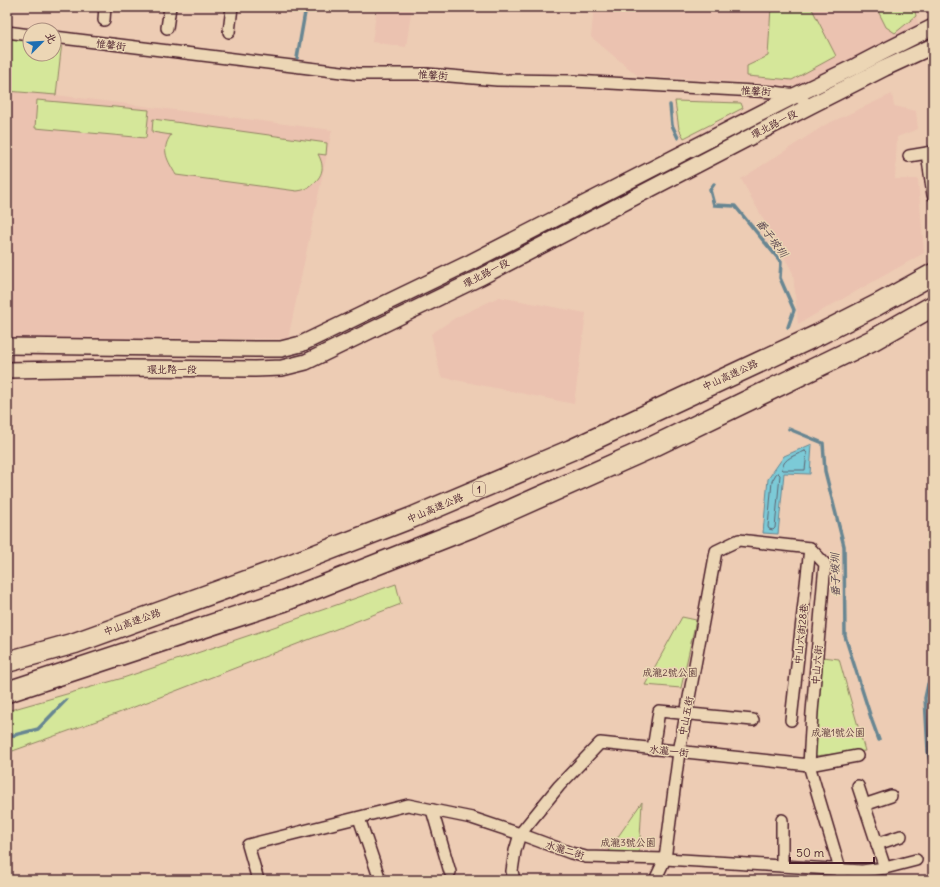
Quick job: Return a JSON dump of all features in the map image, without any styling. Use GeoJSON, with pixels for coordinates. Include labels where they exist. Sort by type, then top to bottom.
{"type":"FeatureCollection","features":[{"type":"Feature","properties":{"kind":"highway","name":"中山高速公路"},"geometry":{"type":"LineString","coordinates":[[7,662],[74,643],[274,571],[411,518],[571,450],[806,340],[877,305],[933,274]]}},
{"type":"Feature","properties":{"kind":"highway"},"geometry":{"type":"LineString","coordinates":[[7,692],[284,601],[477,525],[648,449],[873,340],[933,306]]}},
{"type":"Feature","properties":{"kind":"street"},"geometry":{"type":"LineString","coordinates":[[104,20],[105,7]]}},
{"type":"Feature","properties":{"kind":"street"},"geometry":{"type":"LineString","coordinates":[[167,28],[170,7]]}},
{"type":"Feature","properties":{"kind":"street"},"geometry":{"type":"LineString","coordinates":[[229,32],[232,7]]}},
{"type":"Feature","properties":{"kind":"street","name":"環北路一段"},"geometry":{"type":"LineString","coordinates":[[7,346],[280,349],[301,344],[472,262],[796,95],[933,27]]}},
{"type":"Feature","properties":{"kind":"street"},"geometry":{"type":"LineString","coordinates":[[7,32],[22,34]]}},
{"type":"Feature","properties":{"kind":"street","name":"惟馨街"},"geometry":{"type":"LineString","coordinates":[[62,39],[358,74],[428,74],[497,80],[574,80],[774,92],[796,95]]}},
{"type":"Feature","properties":{"kind":"street","name":"環北路一段"},"geometry":{"type":"LineString","coordinates":[[7,370],[126,368],[255,369],[282,368],[306,362],[479,278],[810,106],[885,68],[933,46]]}},
{"type":"Feature","properties":{"kind":"street"},"geometry":{"type":"LineString","coordinates":[[796,95],[810,106]]}},
{"type":"Feature","properties":{"kind":"street"},"geometry":{"type":"LineString","coordinates":[[909,156],[930,153],[933,195]]}},
{"type":"Feature","properties":{"kind":"street","name":"中山五街"},"geometry":{"type":"LineString","coordinates":[[655,880],[665,859],[679,752],[716,552],[739,540],[810,548]]}},
{"type":"Feature","properties":{"kind":"street","name":"中山六街28巷"},"geometry":{"type":"LineString","coordinates":[[792,720],[810,548]]}},
{"type":"Feature","properties":{"kind":"street","name":"中山六街"},"geometry":{"type":"LineString","coordinates":[[810,548],[825,564],[812,712],[809,765],[841,875]]}},
{"type":"Feature","properties":{"kind":"street"},"geometry":{"type":"LineString","coordinates":[[653,749],[659,710],[753,720]]}},
{"type":"Feature","properties":{"kind":"street","name":"水瀧一街"},"geometry":{"type":"LineString","coordinates":[[520,834],[559,786],[600,743],[809,765],[857,756]]}},
{"type":"Feature","properties":{"kind":"street"},"geometry":{"type":"LineString","coordinates":[[858,786],[885,868]]}},
{"type":"Feature","properties":{"kind":"street"},"geometry":{"type":"LineString","coordinates":[[864,805],[891,796]]}},
{"type":"Feature","properties":{"kind":"street","name":"水瀧二街"},"geometry":{"type":"LineString","coordinates":[[258,880],[248,845],[408,805],[472,818],[520,834],[571,854],[586,857],[665,859],[782,866],[841,875],[885,868],[916,860]]}},
{"type":"Feature","properties":{"kind":"street"},"geometry":{"type":"LineString","coordinates":[[432,810],[450,872]]}},
{"type":"Feature","properties":{"kind":"street"},"geometry":{"type":"LineString","coordinates":[[359,818],[380,880]]}},
{"type":"Feature","properties":{"kind":"street"},"geometry":{"type":"LineString","coordinates":[[782,820],[782,866]]}},
{"type":"Feature","properties":{"kind":"street"},"geometry":{"type":"LineString","coordinates":[[514,880],[512,871],[520,834]]}},
{"type":"Feature","properties":{"kind":"street"},"geometry":{"type":"LineString","coordinates":[[877,844],[901,836]]}},
{"type":"Feature","properties":{"kind":"shaded area"},"geometry":{"type":"Polygon","coordinates":[[[377,7],[412,7],[406,47],[372,42],[377,7]]]}},
{"type":"Feature","properties":{"kind":"shaded area"},"geometry":{"type":"Polygon","coordinates":[[[594,7],[914,7],[920,32],[807,86],[638,76],[591,37],[594,7]]]}},
{"type":"Feature","properties":{"kind":"shaded area"},"geometry":{"type":"Polygon","coordinates":[[[7,91],[56,95],[332,130],[288,339],[7,338],[7,91]]]}},
{"type":"Feature","properties":{"kind":"shaded area"},"geometry":{"type":"Polygon","coordinates":[[[892,94],[894,106],[916,111],[918,129],[897,137],[895,179],[918,179],[924,253],[798,324],[793,273],[741,179],[825,125],[892,94]]]}},
{"type":"Feature","properties":{"kind":"shaded area"},"geometry":{"type":"Polygon","coordinates":[[[499,297],[586,313],[574,404],[441,377],[431,334],[455,318],[499,297]]]}},
{"type":"Feature","properties":{"kind":"green space"},"geometry":{"type":"Polygon","coordinates":[[[771,7],[811,7],[836,56],[792,80],[747,76],[747,66],[768,56],[771,7]]]}},
{"type":"Feature","properties":{"kind":"green space"},"geometry":{"type":"Polygon","coordinates":[[[876,7],[914,7],[916,16],[895,33],[886,27],[876,7]]]}},
{"type":"Feature","properties":{"kind":"green space"},"geometry":{"type":"Polygon","coordinates":[[[7,35],[22,37],[22,62],[60,62],[56,95],[7,91],[7,35]]]}},
{"type":"Feature","properties":{"kind":"green space"},"geometry":{"type":"Polygon","coordinates":[[[37,100],[149,110],[146,138],[35,128],[37,100]]]}},
{"type":"Feature","properties":{"kind":"green space"},"geometry":{"type":"Polygon","coordinates":[[[675,101],[741,103],[743,108],[684,138],[679,129],[675,101]]]}},
{"type":"Feature","properties":{"kind":"green space"},"geometry":{"type":"Polygon","coordinates":[[[153,119],[327,143],[326,155],[318,154],[322,169],[317,180],[307,188],[297,191],[176,175],[166,155],[166,146],[171,135],[152,132],[153,119]]]}},
{"type":"Feature","properties":{"kind":"green space"},"geometry":{"type":"Polygon","coordinates":[[[396,584],[401,604],[116,714],[7,753],[7,711],[123,678],[396,584]]]}},
{"type":"Feature","properties":{"kind":"green space","name":"成瀧2號公園"},"geometry":{"type":"Polygon","coordinates":[[[682,617],[696,620],[681,688],[645,685],[682,617]]]}},
{"type":"Feature","properties":{"kind":"green space","name":"成瀧1號公園"},"geometry":{"type":"Polygon","coordinates":[[[823,657],[839,659],[865,751],[814,756],[823,657]]]}},
{"type":"Feature","properties":{"kind":"green space","name":"成瀧3號公園"},"geometry":{"type":"Polygon","coordinates":[[[642,802],[639,855],[606,854],[642,802]]]}},
{"type":"Feature","properties":{"kind":"water"},"geometry":{"type":"Polygon","coordinates":[[[812,444],[810,474],[784,473],[778,534],[763,533],[768,479],[784,456],[812,444]]]}},
{"type":"Feature","properties":{"kind":"waterway"},"geometry":{"type":"LineString","coordinates":[[297,58],[306,7]]}},
{"type":"Feature","properties":{"kind":"waterway"},"geometry":{"type":"LineString","coordinates":[[670,105],[672,125],[678,138]]}},
{"type":"Feature","properties":{"kind":"waterway","name":"番子坡圳"},"geometry":{"type":"LineString","coordinates":[[714,184],[710,190],[714,205],[735,206],[781,262],[780,278],[794,310],[788,327]]}},
{"type":"Feature","properties":{"kind":"waterway","name":"番子坡圳"},"geometry":{"type":"LineString","coordinates":[[789,429],[823,443],[825,471],[844,546],[845,636],[879,740]]}},
{"type":"Feature","properties":{"kind":"waterway"},"geometry":{"type":"LineString","coordinates":[[933,675],[928,684],[925,698],[928,751],[933,779]]}},
{"type":"Feature","properties":{"kind":"waterway"},"geometry":{"type":"LineString","coordinates":[[7,737],[38,729],[66,700]]}}]}
